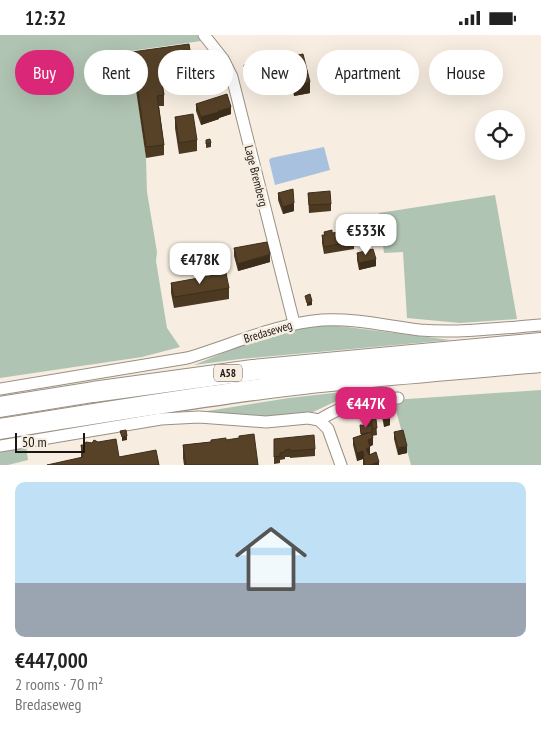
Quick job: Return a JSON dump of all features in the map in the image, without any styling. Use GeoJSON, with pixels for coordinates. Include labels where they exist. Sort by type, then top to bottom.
{"type":"FeatureCollection","features":[{"type":"Feature","properties":{"kind":"highway","name":"A58"},"geometry":{"type":"LineString","coordinates":[[0,407],[253,370],[541,343]]}},
{"type":"Feature","properties":{"kind":"highway","name":"A58"},"geometry":{"type":"LineString","coordinates":[[0,429],[119,409],[278,387],[541,362]]}},
{"type":"Feature","properties":{"kind":"street","name":"Lage Bremberg"},"geometry":{"type":"LineString","coordinates":[[204,35],[223,59],[232,77],[294,323]]}},
{"type":"Feature","properties":{"kind":"street","name":"Bredaseweg"},"geometry":{"type":"LineString","coordinates":[[0,389],[187,358],[213,351],[264,331],[294,323],[324,320],[351,321],[421,330],[450,331],[541,325]]}},
{"type":"Feature","properties":{"kind":"street"},"geometry":{"type":"LineString","coordinates":[[318,421],[349,405],[369,399],[398,397]]}},
{"type":"Feature","properties":{"kind":"street"},"geometry":{"type":"LineString","coordinates":[[0,446],[162,419],[198,417],[266,422],[308,418],[318,421],[328,429],[340,465]]}},
{"type":"Feature","properties":{"kind":"green space"},"geometry":{"type":"Polygon","coordinates":[[[0,35],[197,35],[201,41],[138,50],[84,50],[84,95],[137,95],[146,158],[147,192],[167,328],[180,347],[142,357],[0,378],[0,35]]]}},
{"type":"Feature","properties":{"kind":"green space"},"geometry":{"type":"Polygon","coordinates":[[[495,195],[517,319],[460,323],[407,318],[403,252],[384,253],[379,213],[495,195]]]}},
{"type":"Feature","properties":{"kind":"green space"},"geometry":{"type":"Polygon","coordinates":[[[331,325],[451,340],[240,359],[194,365],[262,337],[302,327],[331,325]]]}},
{"type":"Feature","properties":{"kind":"green space"},"geometry":{"type":"Polygon","coordinates":[[[360,390],[298,419],[201,412],[289,398],[360,390]]]}},
{"type":"Feature","properties":{"kind":"green space"},"geometry":{"type":"Polygon","coordinates":[[[541,390],[541,465],[411,465],[393,400],[541,390]]]}},
{"type":"Feature","properties":{"kind":"green space"},"geometry":{"type":"Polygon","coordinates":[[[26,446],[28,460],[0,465],[0,450],[26,446]]]}},
{"type":"Feature","properties":{"kind":"water"},"geometry":{"type":"Polygon","coordinates":[[[324,147],[330,170],[275,185],[269,160],[271,158],[324,147]]]}},
{"type":"Feature","properties":{"kind":"building"},"geometry":{"type":"Polygon","coordinates":[[[189,44],[190,50],[158,50],[158,95],[164,95],[157,96],[164,145],[146,147],[138,95],[148,95],[148,50],[146,50],[189,44]]]}},
{"type":"Feature","properties":{"kind":"building"},"geometry":{"type":"Polygon","coordinates":[[[307,70],[310,82],[307,83],[307,70]]]}},
{"type":"Feature","properties":{"kind":"building"},"geometry":{"type":"Polygon","coordinates":[[[227,95],[231,107],[201,117],[196,104],[227,95]]]}},
{"type":"Feature","properties":{"kind":"building"},"geometry":{"type":"Polygon","coordinates":[[[193,114],[197,140],[179,143],[175,117],[193,114]]]}},
{"type":"Feature","properties":{"kind":"building"},"geometry":{"type":"Polygon","coordinates":[[[210,139],[211,143],[206,144],[206,140],[210,139]]]}},
{"type":"Feature","properties":{"kind":"building"},"geometry":{"type":"Polygon","coordinates":[[[293,189],[294,203],[283,207],[278,193],[293,189]]]}},
{"type":"Feature","properties":{"kind":"building"},"geometry":{"type":"Polygon","coordinates":[[[330,191],[331,204],[309,205],[308,193],[330,191]]]}},
{"type":"Feature","properties":{"kind":"building"},"geometry":{"type":"Polygon","coordinates":[[[332,230],[332,233],[352,230],[354,241],[324,247],[322,235],[325,235],[324,232],[332,230]]]}},
{"type":"Feature","properties":{"kind":"building"},"geometry":{"type":"Polygon","coordinates":[[[267,242],[270,254],[238,264],[234,248],[267,242]]]}},
{"type":"Feature","properties":{"kind":"building"},"geometry":{"type":"Polygon","coordinates":[[[373,249],[376,259],[359,263],[357,253],[373,249]]]}},
{"type":"Feature","properties":{"kind":"building"},"geometry":{"type":"Polygon","coordinates":[[[226,273],[229,288],[174,297],[171,283],[226,273]]]}},
{"type":"Feature","properties":{"kind":"building"},"geometry":{"type":"Polygon","coordinates":[[[310,294],[312,301],[307,303],[305,296],[310,294]]]}},
{"type":"Feature","properties":{"kind":"building"},"geometry":{"type":"Polygon","coordinates":[[[389,398],[390,409],[388,409],[390,418],[384,420],[380,399],[389,398]]]}},
{"type":"Feature","properties":{"kind":"building"},"geometry":{"type":"Polygon","coordinates":[[[377,399],[378,410],[375,411],[377,428],[372,429],[372,420],[367,421],[363,400],[377,399]]]}},
{"type":"Feature","properties":{"kind":"building"},"geometry":{"type":"Polygon","coordinates":[[[360,425],[372,426],[372,432],[361,434],[360,425]]]}},
{"type":"Feature","properties":{"kind":"building"},"geometry":{"type":"Polygon","coordinates":[[[126,430],[127,436],[122,437],[120,431],[126,430]]]}},
{"type":"Feature","properties":{"kind":"building"},"geometry":{"type":"Polygon","coordinates":[[[403,430],[407,446],[398,448],[394,432],[403,430]]]}},
{"type":"Feature","properties":{"kind":"building"},"geometry":{"type":"Polygon","coordinates":[[[371,432],[373,438],[368,440],[370,447],[366,449],[369,455],[376,452],[379,462],[365,465],[363,451],[357,453],[353,438],[371,432]]]}},
{"type":"Feature","properties":{"kind":"building"},"geometry":{"type":"Polygon","coordinates":[[[254,434],[258,465],[186,465],[183,445],[211,442],[211,440],[226,438],[226,440],[239,438],[239,436],[254,434]]]}},
{"type":"Feature","properties":{"kind":"building"},"geometry":{"type":"Polygon","coordinates":[[[314,435],[315,449],[290,451],[290,449],[280,453],[280,456],[274,457],[274,439],[314,435]]]}},
{"type":"Feature","properties":{"kind":"building"},"geometry":{"type":"Polygon","coordinates":[[[116,439],[119,457],[156,450],[159,465],[47,465],[83,457],[81,445],[84,445],[86,442],[92,443],[94,440],[98,442],[116,439]]]}}]}
